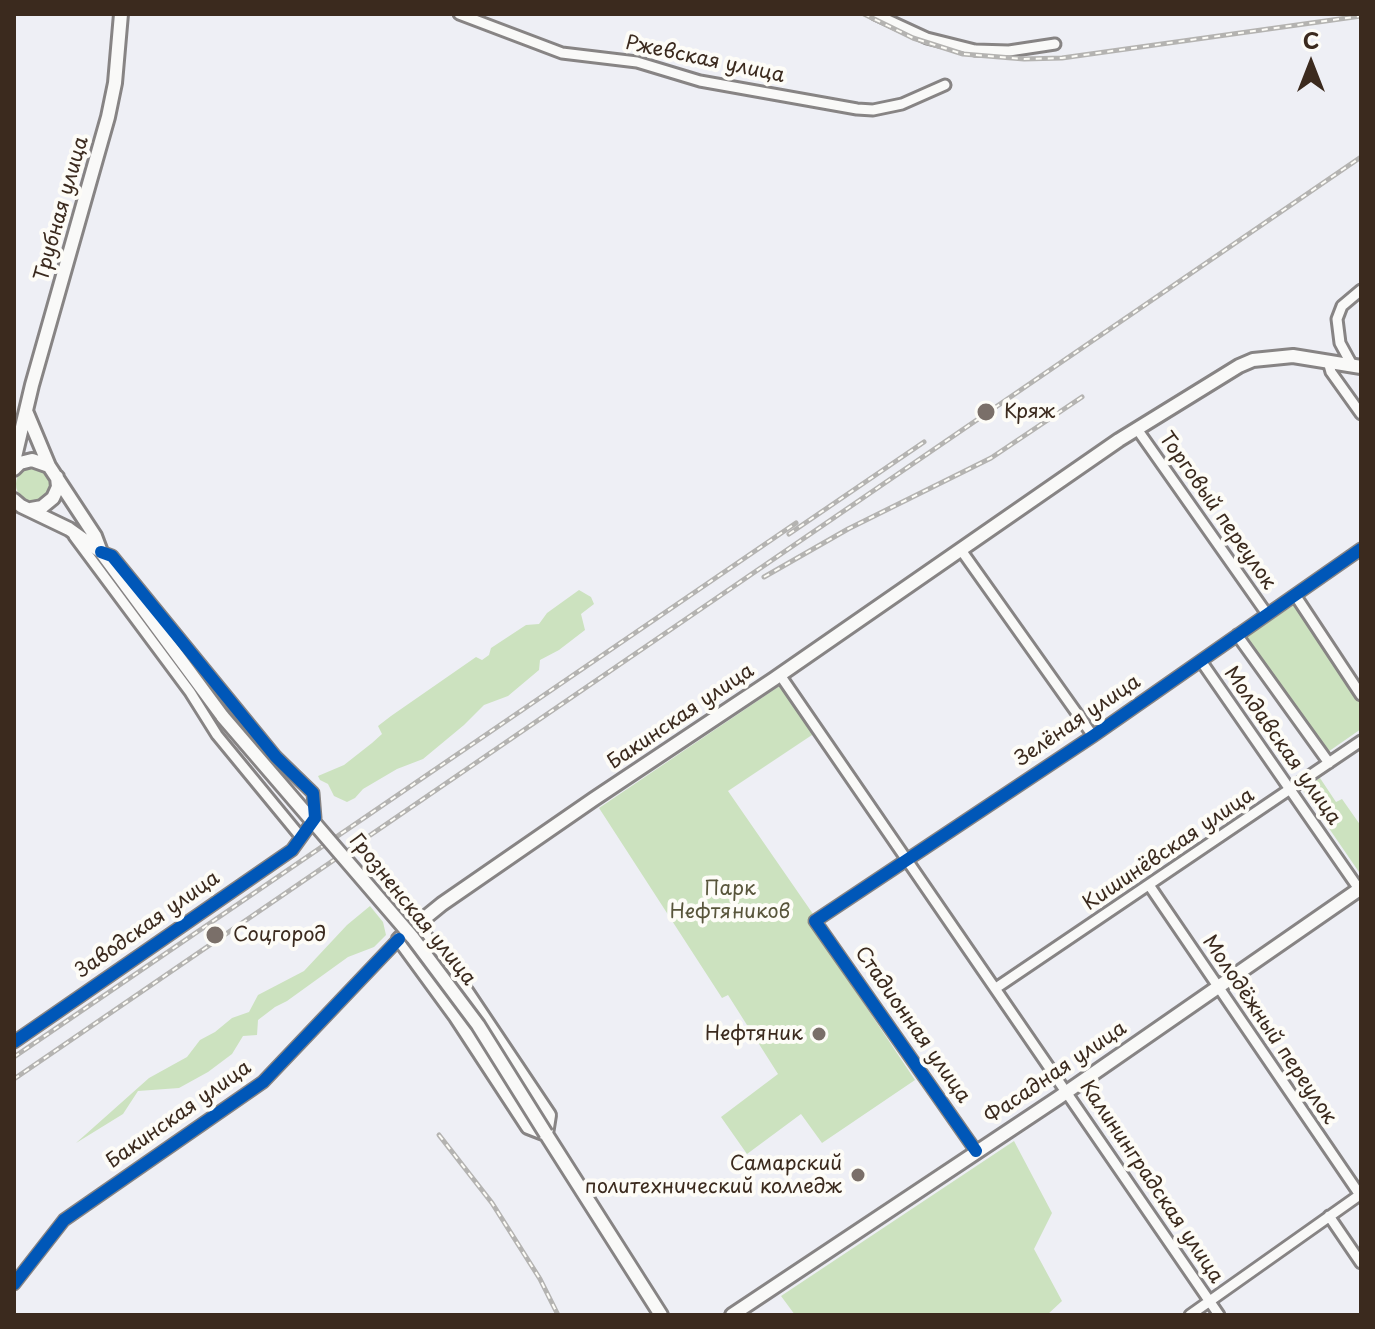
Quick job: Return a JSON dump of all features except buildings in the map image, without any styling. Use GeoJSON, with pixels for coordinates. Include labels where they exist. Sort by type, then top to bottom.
{"type":"FeatureCollection","features":[{"type":"Feature","properties":{"kind":"main road","name":"Трубная улица"},"geometry":{"type":"LineString","coordinates":[[14,461],[108,117],[115,83],[121,14]]}},
{"type":"Feature","properties":{"kind":"main road","name":"Бакинская улица"},"geometry":{"type":"LineString","coordinates":[[399,939],[442,904],[1137,429],[1246,362],[1284,356],[1357,366]]}},
{"type":"Feature","properties":{"kind":"main road"},"geometry":{"type":"LineString","coordinates":[[26,411],[58,487],[53,498],[42,507],[31,509]]}},
{"type":"Feature","properties":{"kind":"main road"},"geometry":{"type":"LineString","coordinates":[[14,469],[20,463],[32,460],[53,471],[95,536],[101,552]]}},
{"type":"Feature","properties":{"kind":"main road"},"geometry":{"type":"LineString","coordinates":[[14,500],[69,529],[101,552]]}},
{"type":"Feature","properties":{"kind":"main road","name":"Грозненская улица"},"geometry":{"type":"LineString","coordinates":[[101,552],[223,717],[421,948],[478,1025],[661,1315]]}},
{"type":"Feature","properties":{"kind":"main road","name":"Фасадная улица"},"geometry":{"type":"LineString","coordinates":[[732,1315],[1068,1091],[1360,890]]}},
{"type":"Feature","properties":{"kind":"main road"},"geometry":{"type":"LineString","coordinates":[[417,925],[424,972]]}},
{"type":"Feature","properties":{"kind":"main road"},"geometry":{"type":"LineString","coordinates":[[399,939],[528,1127],[546,1134],[549,1115],[466,991],[417,925]]}},
{"type":"Feature","properties":{"kind":"street","name":"Ржевская улица"},"geometry":{"type":"LineString","coordinates":[[459,14],[562,53],[637,62],[700,81],[857,109],[873,110],[902,104],[945,85]]}},
{"type":"Feature","properties":{"kind":"street"},"geometry":{"type":"LineString","coordinates":[[875,14],[927,38],[975,50],[1009,51],[1055,44]]}},
{"type":"Feature","properties":{"kind":"street"},"geometry":{"type":"LineString","coordinates":[[1357,366],[1340,343],[1336,330],[1342,306],[1361,290]]}},
{"type":"Feature","properties":{"kind":"street"},"geometry":{"type":"LineString","coordinates":[[1328,361],[1331,372],[1361,414]]}},
{"type":"Feature","properties":{"kind":"street","name":"Торговый переулок"},"geometry":{"type":"LineString","coordinates":[[1137,429],[1267,614]]}},
{"type":"Feature","properties":{"kind":"street"},"geometry":{"type":"LineString","coordinates":[[69,529],[190,692],[217,735],[300,836],[315,818],[313,793],[276,757],[112,556],[101,552]]}},
{"type":"Feature","properties":{"kind":"street","name":"Зелёная улица"},"geometry":{"type":"LineString","coordinates":[[815,921],[1093,736],[1361,549]]}},
{"type":"Feature","properties":{"kind":"street"},"geometry":{"type":"LineString","coordinates":[[961,550],[1093,736]]}},
{"type":"Feature","properties":{"kind":"street","name":"Торговый переулок"},"geometry":{"type":"LineString","coordinates":[[1295,595],[1361,695]]}},
{"type":"Feature","properties":{"kind":"street"},"geometry":{"type":"LineString","coordinates":[[1237,635],[1329,763]]}},
{"type":"Feature","properties":{"kind":"street","name":"Молдавская улица"},"geometry":{"type":"LineString","coordinates":[[1201,661],[1360,890]]}},
{"type":"Feature","properties":{"kind":"street","name":"Калининградская улица"},"geometry":{"type":"LineString","coordinates":[[780,675],[1219,1315]]}},
{"type":"Feature","properties":{"kind":"street","name":"Кишинёвская улица"},"geometry":{"type":"LineString","coordinates":[[996,988],[1361,741]]}},
{"type":"Feature","properties":{"kind":"street","name":"Заводская улица"},"geometry":{"type":"LineString","coordinates":[[14,1042],[292,850],[300,836]]}},
{"type":"Feature","properties":{"kind":"street","name":"Молодёжный переулок"},"geometry":{"type":"LineString","coordinates":[[1149,885],[1361,1195]]}},
{"type":"Feature","properties":{"kind":"street","name":"Стадионная улица"},"geometry":{"type":"LineString","coordinates":[[815,921],[976,1151]]}},
{"type":"Feature","properties":{"kind":"street","name":"Бакинская улица"},"geometry":{"type":"LineString","coordinates":[[14,1284],[64,1220],[263,1082],[399,939]]}},
{"type":"Feature","properties":{"kind":"street"},"geometry":{"type":"LineString","coordinates":[[1190,1315],[1361,1195]]}},
{"type":"Feature","properties":{"kind":"street"},"geometry":{"type":"LineString","coordinates":[[1329,1216],[1361,1263]]}},
{"type":"Feature","properties":{"kind":"green space"},"geometry":{"type":"Polygon","coordinates":[[[34,466],[47,471],[52,484],[47,497],[34,502],[21,497],[16,484],[21,471],[34,466]]]}},
{"type":"Feature","properties":{"kind":"green space"},"geometry":{"type":"Polygon","coordinates":[[[579,590],[591,597],[594,604],[581,614],[585,630],[540,660],[539,670],[508,696],[484,705],[423,759],[397,769],[347,802],[334,796],[328,784],[320,780],[318,776],[344,765],[382,734],[378,726],[391,716],[476,657],[482,660],[489,655],[491,648],[526,625],[539,624],[547,613],[579,590]]]}},
{"type":"Feature","properties":{"kind":"green space"},"geometry":{"type":"Polygon","coordinates":[[[1294,605],[1361,702],[1361,729],[1325,754],[1245,638],[1294,605]]]}},
{"type":"Feature","properties":{"kind":"green space","name":"Парк Нефтяников"},"geometry":{"type":"Polygon","coordinates":[[[781,685],[815,733],[728,791],[822,927],[816,932],[915,1080],[822,1143],[801,1114],[747,1154],[721,1117],[778,1074],[728,995],[722,998],[599,808],[781,685]]]}},
{"type":"Feature","properties":{"kind":"green space"},"geometry":{"type":"Polygon","coordinates":[[[1320,778],[1336,802],[1342,799],[1361,826],[1361,875],[1302,789],[1320,778]]]}},
{"type":"Feature","properties":{"kind":"green space"},"geometry":{"type":"Polygon","coordinates":[[[370,906],[383,922],[386,935],[374,947],[348,957],[275,1007],[258,1020],[257,1035],[243,1036],[232,1054],[208,1072],[179,1088],[138,1091],[123,1114],[76,1143],[149,1078],[187,1057],[200,1040],[232,1018],[249,1012],[258,995],[304,971],[347,925],[370,906]]]}},
{"type":"Feature","properties":{"kind":"green space"},"geometry":{"type":"Polygon","coordinates":[[[1014,1141],[1052,1213],[1034,1249],[1062,1301],[1047,1315],[795,1315],[781,1296],[1014,1141]]]}},
{"type":"Feature","properties":{"kind":"railway"},"geometry":{"type":"LineString","coordinates":[[864,14],[913,38],[963,54],[1024,59],[1062,58],[1361,16]]}},
{"type":"Feature","properties":{"kind":"railway"},"geometry":{"type":"LineString","coordinates":[[14,1079],[1361,157]]}},
{"type":"Feature","properties":{"kind":"railway"},"geometry":{"type":"LineString","coordinates":[[764,577],[848,529],[991,458],[1082,397]]}},
{"type":"Feature","properties":{"kind":"railway"},"geometry":{"type":"LineString","coordinates":[[789,534],[924,442]]}},
{"type":"Feature","properties":{"kind":"railway"},"geometry":{"type":"LineString","coordinates":[[14,1057],[796,523]]}},
{"type":"Feature","properties":{"kind":"railway"},"geometry":{"type":"LineString","coordinates":[[439,1135],[492,1203],[540,1279],[558,1315]]}},
{"type":"Feature","properties":{"kind":"cycle path"},"geometry":{"type":"LineString","coordinates":[[976,1151],[815,921],[1093,736],[1361,549]]}},
{"type":"Feature","properties":{"kind":"cycle path"},"geometry":{"type":"LineString","coordinates":[[14,1042],[292,850],[315,818],[313,793],[276,757],[112,556],[101,552]]}},
{"type":"Feature","properties":{"kind":"cycle path"},"geometry":{"type":"LineString","coordinates":[[14,1284],[64,1220],[263,1082],[399,939]]}},
{"type":"Feature","properties":{"kind":"place","name":"Кряж"},"geometry":{"type":"Point","coordinates":[986,412]}},
{"type":"Feature","properties":{"kind":"place","name":"Соцгород"},"geometry":{"type":"Point","coordinates":[215,935]}},
{"type":"Feature","properties":{"kind":"place","name":"Нефтяник"},"geometry":{"type":"Point","coordinates":[819,1034]}},
{"type":"Feature","properties":{"kind":"place","name":"Самарский политехнический колледж"},"geometry":{"type":"Point","coordinates":[858,1175]}}]}
